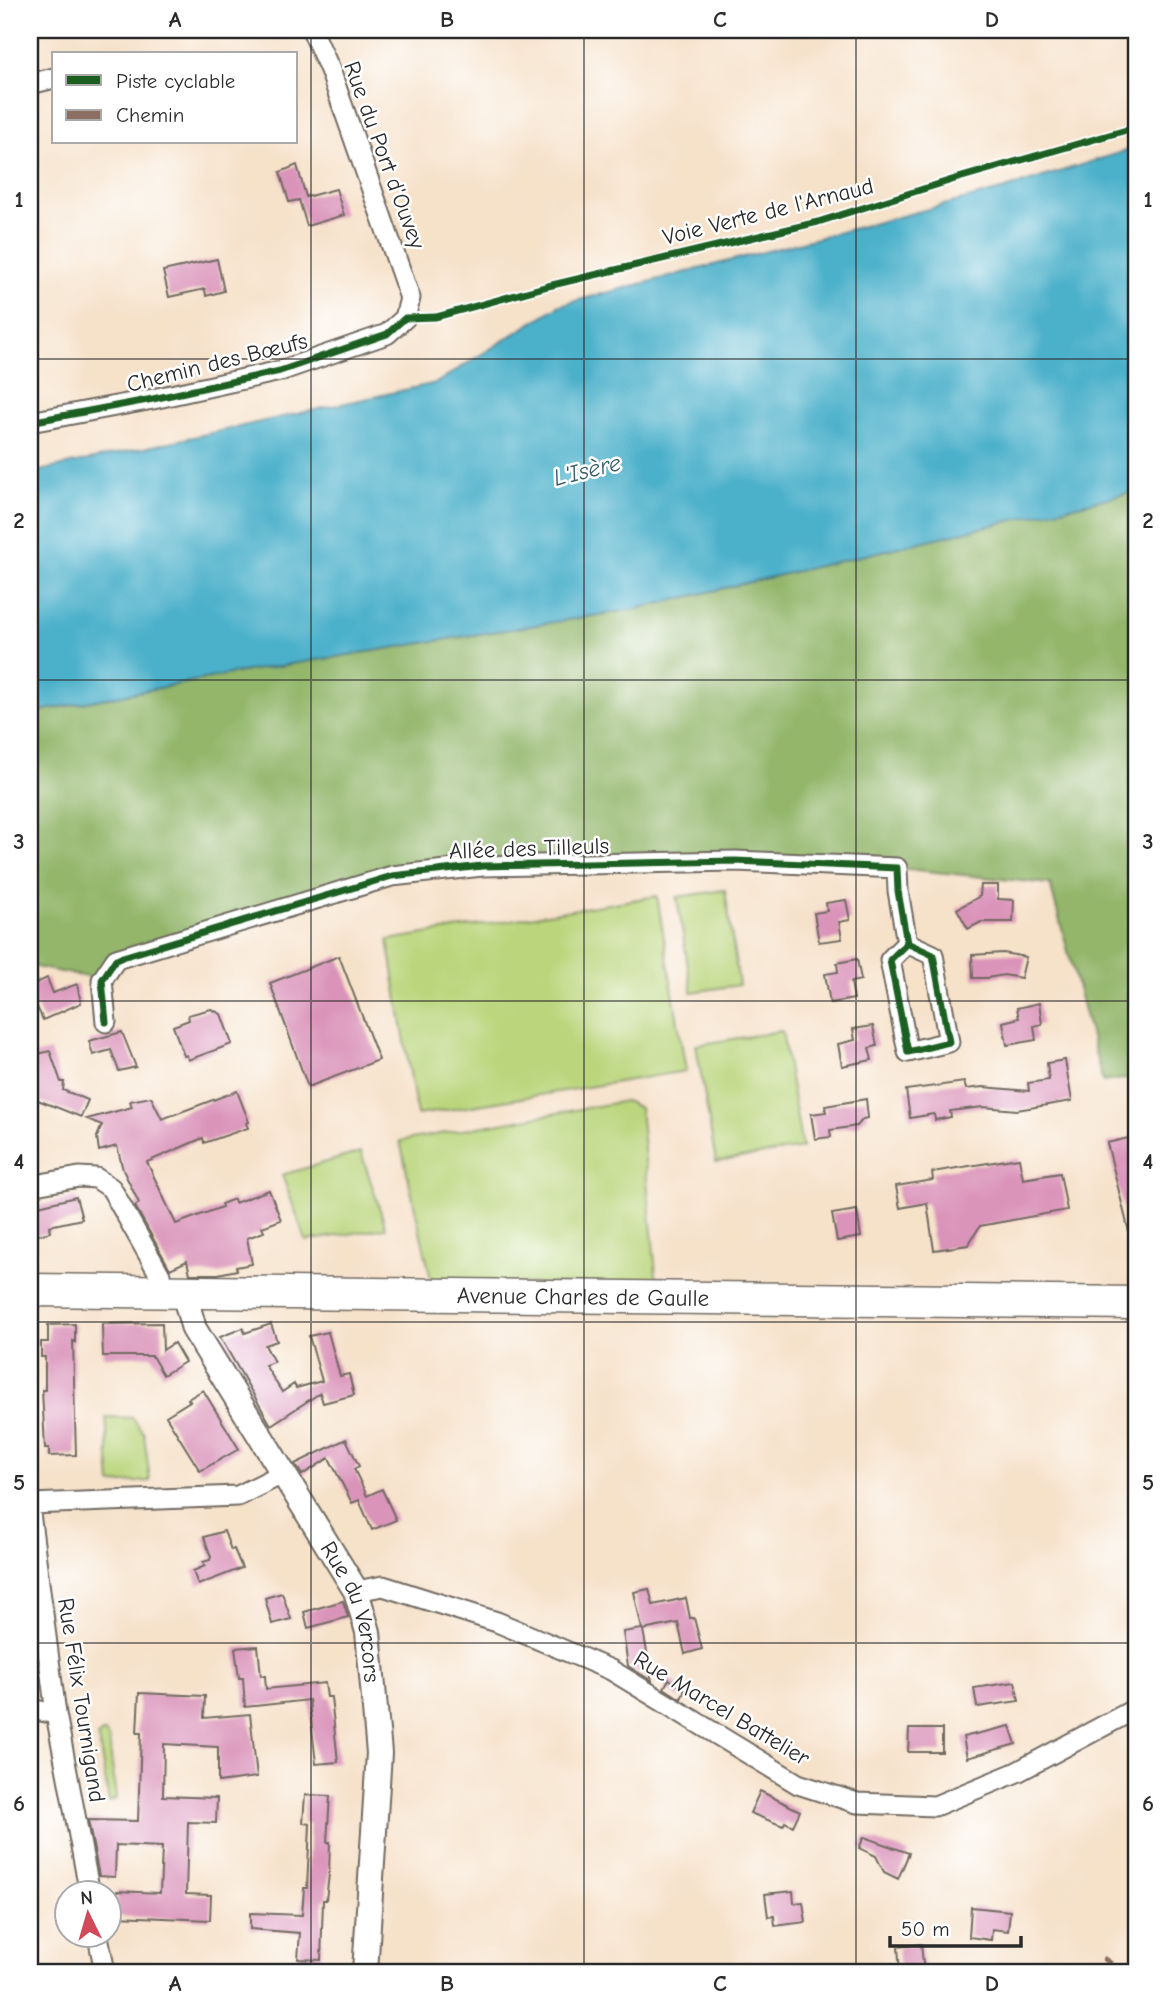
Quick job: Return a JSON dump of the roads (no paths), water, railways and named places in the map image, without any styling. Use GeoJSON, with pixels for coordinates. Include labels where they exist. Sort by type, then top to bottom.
{"type":"FeatureCollection","features":[{"type":"Feature","properties":{"kind":"main road","name":"Avenue Charles de Gaulle"},"geometry":{"type":"LineString","coordinates":[[30,1290],[1137,1303]]}},
{"type":"Feature","properties":{"kind":"street","name":"Rue du Port d'Ouvey"},"geometry":{"type":"LineString","coordinates":[[312,30],[330,69],[410,298]]}},
{"type":"Feature","properties":{"kind":"street"},"geometry":{"type":"LineString","coordinates":[[30,84],[52,78]]}},
{"type":"Feature","properties":{"kind":"street","name":"Chemin des Bœufs"},"geometry":{"type":"LineString","coordinates":[[30,422],[153,400],[280,371],[387,334],[405,318],[410,298]]}},
{"type":"Feature","properties":{"kind":"street","name":"Allée des Tilleuls"},"geometry":{"type":"LineString","coordinates":[[106,1023],[102,980],[116,959],[391,876],[482,866],[735,861],[897,869],[907,943]]}},
{"type":"Feature","properties":{"kind":"street"},"geometry":{"type":"LineString","coordinates":[[907,943],[933,955],[949,1042],[908,1052],[890,960],[907,943]]}},
{"type":"Feature","properties":{"kind":"street"},"geometry":{"type":"LineString","coordinates":[[30,1186],[79,1177],[96,1178],[111,1188],[160,1275],[173,1292]]}},
{"type":"Feature","properties":{"kind":"street","name":"Rue du Vercors"},"geometry":{"type":"LineString","coordinates":[[173,1292],[356,1591],[368,1632],[379,1753],[365,1972]]}},
{"type":"Feature","properties":{"kind":"street"},"geometry":{"type":"LineString","coordinates":[[30,1504],[239,1496],[282,1474]]}},
{"type":"Feature","properties":{"kind":"street","name":"Rue Félix Tournigand"},"geometry":{"type":"LineString","coordinates":[[30,1513],[56,1714],[87,1880]]}},
{"type":"Feature","properties":{"kind":"street","name":"Rue Marcel Battelier"},"geometry":{"type":"LineString","coordinates":[[356,1591],[383,1586],[497,1622],[611,1670],[799,1784],[857,1803],[934,1806],[1017,1772],[1137,1708]]}},
{"type":"Feature","properties":{"kind":"street"},"geometry":{"type":"LineString","coordinates":[[30,1709],[56,1714]]}},
{"type":"Feature","properties":{"kind":"street"},"geometry":{"type":"LineString","coordinates":[[101,1950],[105,1972]]}},
{"type":"Feature","properties":{"kind":"water","name":"L'Isère"},"geometry":{"type":"Polygon","coordinates":[[[1137,147],[1137,491],[636,609],[235,673],[30,713],[30,473],[436,383],[560,305],[1005,189],[1137,147]]]}}]}
